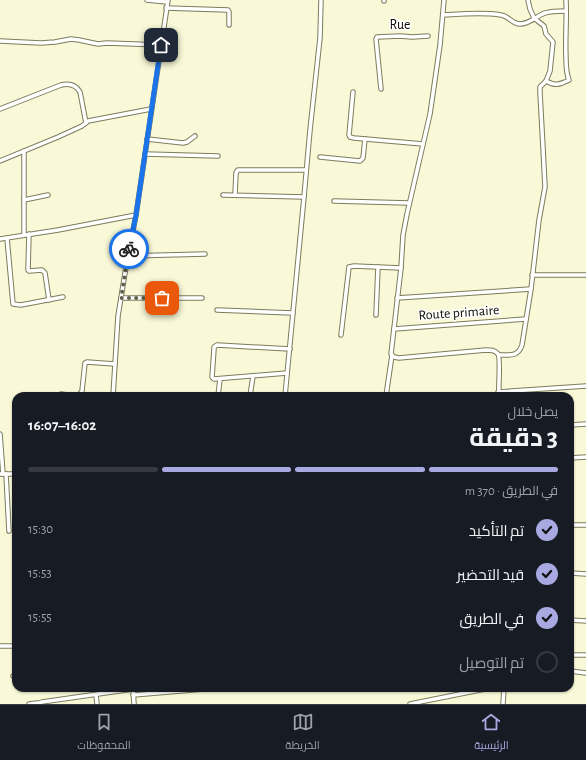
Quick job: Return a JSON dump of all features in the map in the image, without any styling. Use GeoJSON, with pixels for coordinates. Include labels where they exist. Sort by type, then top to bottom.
{"type":"FeatureCollection","features":[{"type":"Feature","properties":{"kind":"street"},"geometry":{"type":"LineString","coordinates":[[113,392],[118,316],[136,215],[167,1],[147,0]]}},
{"type":"Feature","properties":{"kind":"street"},"geometry":{"type":"LineString","coordinates":[[285,392],[320,38],[320,0]]}},
{"type":"Feature","properties":{"kind":"street"},"geometry":{"type":"LineString","coordinates":[[387,392],[392,355],[391,350],[401,268],[403,235],[430,114],[435,84],[444,0]]}},
{"type":"Feature","properties":{"kind":"street"},"geometry":{"type":"LineString","coordinates":[[499,356],[516,354],[520,351],[522,345],[545,187],[540,87],[546,81],[550,71],[553,42],[546,34],[544,26],[534,18],[528,0]]}},
{"type":"Feature","properties":{"kind":"street"},"geometry":{"type":"LineString","coordinates":[[546,81],[553,84],[562,83],[569,80],[567,74],[565,46],[566,0]]}},
{"type":"Feature","properties":{"kind":"street"},"geometry":{"type":"LineString","coordinates":[[166,8],[228,10],[229,25]]}},
{"type":"Feature","properties":{"kind":"street"},"geometry":{"type":"LineString","coordinates":[[443,15],[474,13],[502,15],[509,17],[519,24],[529,22],[545,13],[566,11]]}},
{"type":"Feature","properties":{"kind":"street","name":"Rue"},"geometry":{"type":"LineString","coordinates":[[381,89],[377,37],[428,36]]}},
{"type":"Feature","properties":{"kind":"street"},"geometry":{"type":"LineString","coordinates":[[0,41],[41,43],[71,39],[98,44],[161,45]]}},
{"type":"Feature","properties":{"kind":"street"},"geometry":{"type":"LineString","coordinates":[[0,109],[62,85],[71,84],[80,92],[86,123]]}},
{"type":"Feature","properties":{"kind":"street"},"geometry":{"type":"LineString","coordinates":[[354,92],[349,135],[351,138],[423,144]]}},
{"type":"Feature","properties":{"kind":"street"},"geometry":{"type":"LineString","coordinates":[[0,161],[58,137],[93,120],[151,109]]}},
{"type":"Feature","properties":{"kind":"street"},"geometry":{"type":"LineString","coordinates":[[147,139],[182,143],[187,142],[195,136]]}},
{"type":"Feature","properties":{"kind":"street"},"geometry":{"type":"LineString","coordinates":[[320,156],[360,161],[363,158],[365,139]]}},
{"type":"Feature","properties":{"kind":"street"},"geometry":{"type":"LineString","coordinates":[[24,151],[24,235]]}},
{"type":"Feature","properties":{"kind":"street"},"geometry":{"type":"LineString","coordinates":[[145,154],[218,156]]}},
{"type":"Feature","properties":{"kind":"street"},"geometry":{"type":"LineString","coordinates":[[235,195],[236,171],[238,170],[306,170]]}},
{"type":"Feature","properties":{"kind":"street"},"geometry":{"type":"LineString","coordinates":[[24,200],[48,195]]}},
{"type":"Feature","properties":{"kind":"street"},"geometry":{"type":"LineString","coordinates":[[224,195],[304,196]]}},
{"type":"Feature","properties":{"kind":"street"},"geometry":{"type":"LineString","coordinates":[[334,201],[409,204]]}},
{"type":"Feature","properties":{"kind":"street"},"geometry":{"type":"LineString","coordinates":[[0,239],[58,230],[136,215]]}},
{"type":"Feature","properties":{"kind":"street"},"geometry":{"type":"LineString","coordinates":[[29,234],[28,270],[32,272],[42,270],[45,273],[49,300]]}},
{"type":"Feature","properties":{"kind":"street"},"geometry":{"type":"LineString","coordinates":[[7,238],[13,304],[21,305],[63,297]]}},
{"type":"Feature","properties":{"kind":"street"},"geometry":{"type":"LineString","coordinates":[[128,256],[205,254]]}},
{"type":"Feature","properties":{"kind":"street"},"geometry":{"type":"LineString","coordinates":[[340,335],[349,267],[401,268]]}},
{"type":"Feature","properties":{"kind":"street"},"geometry":{"type":"LineString","coordinates":[[376,315],[378,267]]}},
{"type":"Feature","properties":{"kind":"street"},"geometry":{"type":"LineString","coordinates":[[532,275],[586,275]]}},
{"type":"Feature","properties":{"kind":"street"},"geometry":{"type":"LineString","coordinates":[[397,298],[531,288]]}},
{"type":"Feature","properties":{"kind":"street"},"geometry":{"type":"LineString","coordinates":[[121,298],[202,298]]}},
{"type":"Feature","properties":{"kind":"street"},"geometry":{"type":"LineString","coordinates":[[217,310],[293,313]]}},
{"type":"Feature","properties":{"kind":"street","name":"Route primaire"},"geometry":{"type":"LineString","coordinates":[[394,329],[526,320]]}},
{"type":"Feature","properties":{"kind":"street"},"geometry":{"type":"LineString","coordinates":[[287,373],[214,379],[212,377],[214,349],[216,345],[290,349]]}},
{"type":"Feature","properties":{"kind":"street"},"geometry":{"type":"LineString","coordinates":[[392,355],[399,358],[492,350],[497,352],[500,361],[499,392]]}},
{"type":"Feature","properties":{"kind":"street"},"geometry":{"type":"LineString","coordinates":[[82,392],[85,363],[115,364]]}},
{"type":"Feature","properties":{"kind":"street"},"geometry":{"type":"LineString","coordinates":[[251,392],[253,376]]}},
{"type":"Feature","properties":{"kind":"street"},"geometry":{"type":"LineString","coordinates":[[218,392],[220,379]]}},
{"type":"Feature","properties":{"kind":"street"},"geometry":{"type":"LineString","coordinates":[[521,392],[586,386]]}},
{"type":"Feature","properties":{"kind":"street"},"geometry":{"type":"LineString","coordinates":[[574,425],[586,424]]}},
{"type":"Feature","properties":{"kind":"street"},"geometry":{"type":"LineString","coordinates":[[0,434],[9,531]]}},
{"type":"Feature","properties":{"kind":"street"},"geometry":{"type":"LineString","coordinates":[[574,458],[586,457]]}},
{"type":"Feature","properties":{"kind":"street"},"geometry":{"type":"LineString","coordinates":[[574,525],[586,525]]}},
{"type":"Feature","properties":{"kind":"street"},"geometry":{"type":"LineString","coordinates":[[574,573],[586,574]]}},
{"type":"Feature","properties":{"kind":"street"},"geometry":{"type":"LineString","coordinates":[[574,620],[586,621]]}},
{"type":"Feature","properties":{"kind":"street"},"geometry":{"type":"LineString","coordinates":[[0,646],[12,646]]}},
{"type":"Feature","properties":{"kind":"street"},"geometry":{"type":"LineString","coordinates":[[574,654],[586,655]]}},
{"type":"Feature","properties":{"kind":"street"},"geometry":{"type":"LineString","coordinates":[[574,672],[586,673]]}},
{"type":"Feature","properties":{"kind":"street"},"geometry":{"type":"LineString","coordinates":[[29,704],[114,692]]}},
{"type":"Feature","properties":{"kind":"street"},"geometry":{"type":"LineString","coordinates":[[134,704],[133,695],[169,692]]}},
{"type":"Feature","properties":{"kind":"street"},"geometry":{"type":"LineString","coordinates":[[410,704],[431,702],[473,692]]}},
{"type":"Feature","properties":{"kind":"street"},"geometry":{"type":"LineString","coordinates":[[503,704],[504,692]]}},
{"type":"Feature","properties":{"kind":"street"},"geometry":{"type":"LineString","coordinates":[[96,695],[97,704]]}},
{"type":"Feature","properties":{"kind":"way so far"},"geometry":{"type":"LineString","coordinates":[[129,249],[121,298],[162,298]]}},
{"type":"Feature","properties":{"kind":"route"},"geometry":{"type":"LineString","coordinates":[[129,249],[136,215],[161,45]]}}]}
